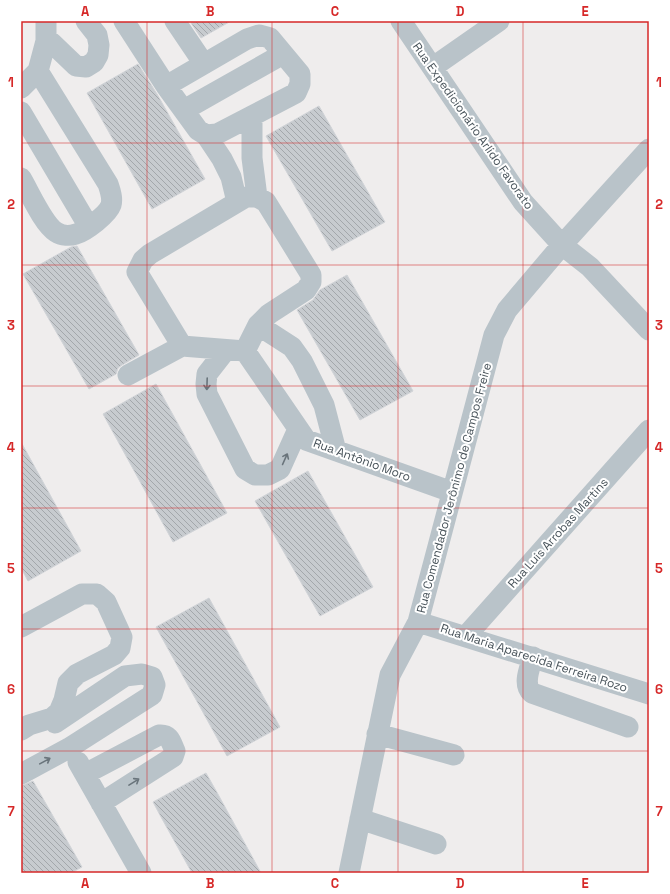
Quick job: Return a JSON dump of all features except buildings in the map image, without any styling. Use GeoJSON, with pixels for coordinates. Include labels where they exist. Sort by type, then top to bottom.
{"type":"FeatureCollection","features":[{"type":"Feature","properties":{"kind":"street"},"geometry":{"type":"LineString","coordinates":[[46,31],[52,43],[76,66],[86,67],[94,62],[98,55],[100,45],[97,35],[86,21]]}},
{"type":"Feature","properties":{"kind":"street"},"geometry":{"type":"LineString","coordinates":[[124,21],[166,86],[198,130],[206,135],[222,159],[231,177],[247,199]]}},
{"type":"Feature","properties":{"kind":"street"},"geometry":{"type":"LineString","coordinates":[[175,21],[204,64]]}},
{"type":"Feature","properties":{"kind":"street","name":"Rua Expedicionário Arlido Favorato"},"geometry":{"type":"LineString","coordinates":[[401,21],[523,202],[562,245],[590,267],[649,330]]}},
{"type":"Feature","properties":{"kind":"street"},"geometry":{"type":"LineString","coordinates":[[433,67],[499,21]]}},
{"type":"Feature","properties":{"kind":"street"},"geometry":{"type":"LineString","coordinates":[[21,88],[38,71],[46,31]]}},
{"type":"Feature","properties":{"kind":"street"},"geometry":{"type":"LineString","coordinates":[[166,86],[247,39],[259,35],[270,38],[300,74],[300,84],[296,93],[217,134],[206,135]]}},
{"type":"Feature","properties":{"kind":"street"},"geometry":{"type":"LineString","coordinates":[[184,110],[283,54]]}},
{"type":"Feature","properties":{"kind":"street"},"geometry":{"type":"LineString","coordinates":[[21,178],[47,224],[56,232],[66,236],[77,234],[89,227],[106,213],[111,204],[111,195],[108,184],[38,71]]}},
{"type":"Feature","properties":{"kind":"street"},"geometry":{"type":"LineString","coordinates":[[21,112],[89,227]]}},
{"type":"Feature","properties":{"kind":"street"},"geometry":{"type":"LineString","coordinates":[[247,199],[252,158],[252,116]]}},
{"type":"Feature","properties":{"kind":"street","name":"Rua Comendador Jerônimo de Campos Freire"},"geometry":{"type":"LineString","coordinates":[[349,873],[390,675],[418,622],[494,335],[507,310],[562,245],[649,149]]}},
{"type":"Feature","properties":{"kind":"street"},"geometry":{"type":"LineString","coordinates":[[182,346],[137,272],[143,260],[150,254],[247,199],[266,202],[311,275],[311,282],[306,290],[270,314],[235,351],[207,374],[207,394],[244,469],[255,475],[268,475],[280,469],[298,428]]}},
{"type":"Feature","properties":{"kind":"street"},"geometry":{"type":"LineString","coordinates":[[258,325],[292,348],[302,361],[324,405],[336,451]]}},
{"type":"Feature","properties":{"kind":"street"},"geometry":{"type":"LineString","coordinates":[[128,375],[182,346],[235,351]]}},
{"type":"Feature","properties":{"kind":"street","name":"Rua Antônio Moro"},"geometry":{"type":"LineString","coordinates":[[235,351],[298,428],[306,440],[452,492]]}},
{"type":"Feature","properties":{"kind":"street","name":"Rua Luis Arrobas Martins"},"geometry":{"type":"LineString","coordinates":[[466,636],[649,430]]}},
{"type":"Feature","properties":{"kind":"street"},"geometry":{"type":"LineString","coordinates":[[22,624],[82,594],[97,594],[106,602],[122,637],[120,648],[114,656],[76,674],[68,683],[64,700],[54,720]]}},
{"type":"Feature","properties":{"kind":"street","name":"Rua Maria Aparecida Ferreira Rozo"},"geometry":{"type":"LineString","coordinates":[[418,622],[649,694]]}},
{"type":"Feature","properties":{"kind":"street"},"geometry":{"type":"LineString","coordinates":[[533,657],[526,683],[532,693],[628,727]]}},
{"type":"Feature","properties":{"kind":"street"},"geometry":{"type":"LineString","coordinates":[[21,774],[69,748],[152,695],[155,685],[152,678],[142,674],[125,676],[54,720],[24,723]]}},
{"type":"Feature","properties":{"kind":"street"},"geometry":{"type":"LineString","coordinates":[[54,720],[141,873]]}},
{"type":"Feature","properties":{"kind":"street"},"geometry":{"type":"LineString","coordinates":[[85,774],[159,735],[164,734],[168,736],[175,751],[173,757],[101,803]]}},
{"type":"Feature","properties":{"kind":"street"},"geometry":{"type":"LineString","coordinates":[[377,734],[454,755]]}},
{"type":"Feature","properties":{"kind":"street"},"geometry":{"type":"LineString","coordinates":[[360,819],[436,844]]}}]}
